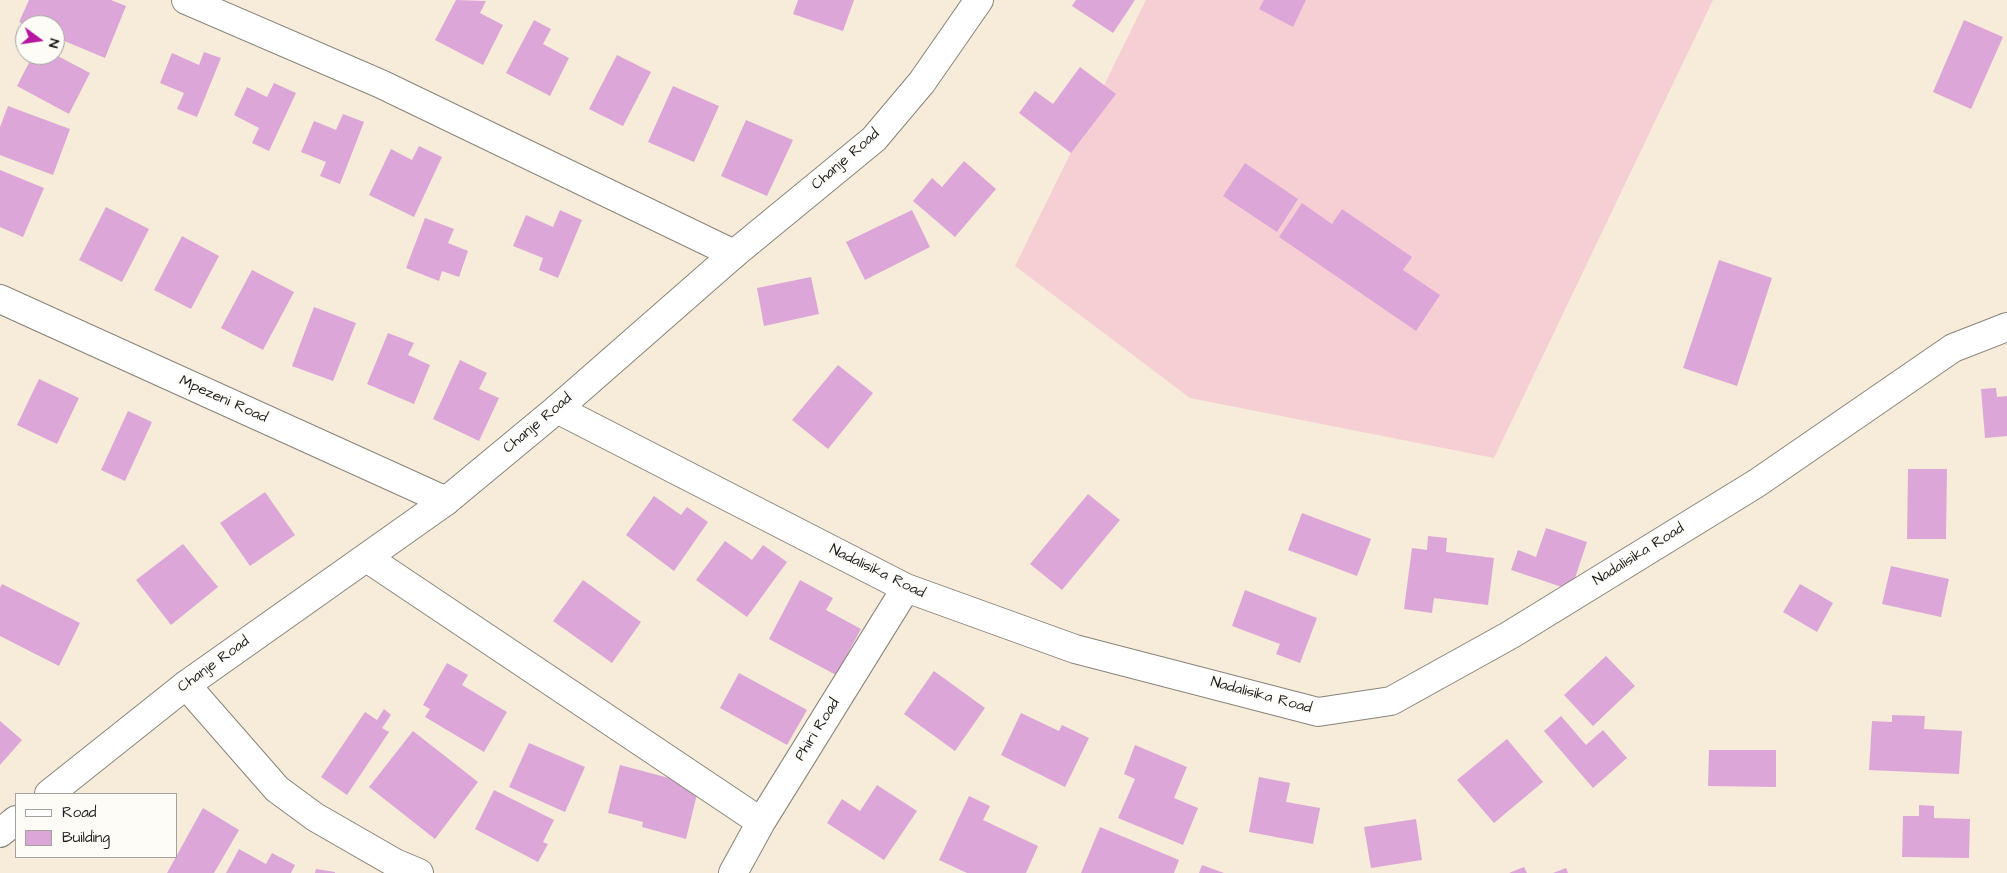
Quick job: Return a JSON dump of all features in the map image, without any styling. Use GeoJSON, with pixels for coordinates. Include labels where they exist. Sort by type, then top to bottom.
{"type":"FeatureCollection","features":[{"type":"Feature","properties":{"kind":"street"},"geometry":{"type":"LineString","coordinates":[[186,0],[381,84],[734,254]]}},
{"type":"Feature","properties":{"kind":"street","name":"Chanje Road"},"geometry":{"type":"LineString","coordinates":[[50,793],[186,684],[446,502],[557,409],[734,254],[874,139],[922,82],[979,0]]}},
{"type":"Feature","properties":{"kind":"street","name":"Mpezeni Road"},"geometry":{"type":"LineString","coordinates":[[0,298],[446,502]]}},
{"type":"Feature","properties":{"kind":"street","name":"Nadalisika Road"},"geometry":{"type":"LineString","coordinates":[[557,409],[906,588],[1075,649],[1318,712],[1391,701],[1510,634],[1756,483],[1953,348],[2007,328]]}},
{"type":"Feature","properties":{"kind":"street"},"geometry":{"type":"LineString","coordinates":[[367,558],[761,822]]}},
{"type":"Feature","properties":{"kind":"street","name":"Phiri Road"},"geometry":{"type":"LineString","coordinates":[[733,873],[761,822],[906,588]]}},
{"type":"Feature","properties":{"kind":"street"},"geometry":{"type":"LineString","coordinates":[[186,684],[277,789],[315,817],[396,863],[418,873]]}},
{"type":"Feature","properties":{"kind":"street"},"geometry":{"type":"LineString","coordinates":[[0,833],[15,821]]}},
{"type":"Feature","properties":{"kind":"shaded area"},"geometry":{"type":"Polygon","coordinates":[[[1146,0],[1713,0],[1494,458],[1190,398],[1015,266],[1146,0]]]}},
{"type":"Feature","properties":{"kind":"building"},"geometry":{"type":"Polygon","coordinates":[[[29,0],[111,0],[126,6],[105,58],[65,41],[65,15],[22,15],[29,0]]]}},
{"type":"Feature","properties":{"kind":"building"},"geometry":{"type":"Polygon","coordinates":[[[456,0],[486,1],[480,13],[503,25],[483,65],[435,40],[456,0]]]}},
{"type":"Feature","properties":{"kind":"building"},"geometry":{"type":"Polygon","coordinates":[[[798,0],[854,0],[843,31],[793,14],[798,0]]]}},
{"type":"Feature","properties":{"kind":"building"},"geometry":{"type":"Polygon","coordinates":[[[1076,0],[1135,0],[1113,33],[1072,6],[1076,0]]]}},
{"type":"Feature","properties":{"kind":"building"},"geometry":{"type":"Polygon","coordinates":[[[1264,0],[1306,0],[1293,27],[1259,9],[1264,0]]]}},
{"type":"Feature","properties":{"kind":"building"},"geometry":{"type":"Polygon","coordinates":[[[534,20],[551,29],[543,44],[569,58],[550,96],[506,73],[534,20]]]}},
{"type":"Feature","properties":{"kind":"building"},"geometry":{"type":"Polygon","coordinates":[[[1964,20],[2003,37],[1971,109],[1933,92],[1964,20]]]}},
{"type":"Feature","properties":{"kind":"building"},"geometry":{"type":"Polygon","coordinates":[[[204,52],[221,58],[197,117],[177,109],[184,93],[160,83],[172,53],[199,65],[204,52]]]}},
{"type":"Feature","properties":{"kind":"building"},"geometry":{"type":"Polygon","coordinates":[[[617,55],[651,72],[623,126],[589,109],[617,55]]]}},
{"type":"Feature","properties":{"kind":"building"},"geometry":{"type":"Polygon","coordinates":[[[65,60],[90,73],[69,114],[17,86],[28,65],[65,65],[65,60]]]}},
{"type":"Feature","properties":{"kind":"building"},"geometry":{"type":"Polygon","coordinates":[[[1080,67],[1116,94],[1071,153],[1019,113],[1035,91],[1053,104],[1080,67]]]}},
{"type":"Feature","properties":{"kind":"building"},"geometry":{"type":"Polygon","coordinates":[[[274,83],[296,93],[269,151],[252,143],[259,128],[234,115],[247,87],[267,97],[274,83]]]}},
{"type":"Feature","properties":{"kind":"building"},"geometry":{"type":"Polygon","coordinates":[[[673,86],[719,106],[694,162],[648,142],[673,86]]]}},
{"type":"Feature","properties":{"kind":"building"},"geometry":{"type":"Polygon","coordinates":[[[8,106],[70,129],[53,175],[0,155],[0,127],[8,106]]]}},
{"type":"Feature","properties":{"kind":"building"},"geometry":{"type":"Polygon","coordinates":[[[343,114],[364,122],[340,184],[320,176],[326,162],[301,152],[314,121],[336,130],[343,114]]]}},
{"type":"Feature","properties":{"kind":"building"},"geometry":{"type":"Polygon","coordinates":[[[746,120],[793,140],[767,196],[721,176],[746,120]]]}},
{"type":"Feature","properties":{"kind":"building"},"geometry":{"type":"Polygon","coordinates":[[[419,146],[442,157],[414,217],[369,195],[391,149],[412,160],[419,146]]]}},
{"type":"Feature","properties":{"kind":"building"},"geometry":{"type":"Polygon","coordinates":[[[964,161],[996,189],[955,237],[913,201],[932,178],[942,187],[964,161]]]}},
{"type":"Feature","properties":{"kind":"building"},"geometry":{"type":"Polygon","coordinates":[[[1245,163],[1298,199],[1277,232],[1223,196],[1245,163]]]}},
{"type":"Feature","properties":{"kind":"building"},"geometry":{"type":"Polygon","coordinates":[[[0,170],[44,188],[23,237],[0,227],[0,170]]]}},
{"type":"Feature","properties":{"kind":"building"},"geometry":{"type":"Polygon","coordinates":[[[1302,203],[1332,224],[1342,209],[1412,257],[1403,270],[1440,295],[1416,331],[1279,237],[1302,203]]]}},
{"type":"Feature","properties":{"kind":"building"},"geometry":{"type":"Polygon","coordinates":[[[106,207],[149,229],[122,282],[79,260],[106,207]]]}},
{"type":"Feature","properties":{"kind":"building"},"geometry":{"type":"Polygon","coordinates":[[[560,210],[582,220],[558,278],[539,270],[543,258],[513,246],[526,215],[553,227],[560,210]]]}},
{"type":"Feature","properties":{"kind":"building"},"geometry":{"type":"Polygon","coordinates":[[[912,210],[930,247],[865,280],[846,242],[912,210]]]}},
{"type":"Feature","properties":{"kind":"building"},"geometry":{"type":"Polygon","coordinates":[[[425,218],[454,229],[448,243],[468,251],[459,277],[442,271],[439,281],[406,268],[425,218]]]}},
{"type":"Feature","properties":{"kind":"building"},"geometry":{"type":"Polygon","coordinates":[[[182,236],[219,256],[191,309],[154,290],[182,236]]]}},
{"type":"Feature","properties":{"kind":"building"},"geometry":{"type":"Polygon","coordinates":[[[1719,260],[1772,278],[1737,386],[1683,368],[1719,260]]]}},
{"type":"Feature","properties":{"kind":"building"},"geometry":{"type":"Polygon","coordinates":[[[252,270],[294,292],[263,350],[221,328],[252,270]]]}},
{"type":"Feature","properties":{"kind":"building"},"geometry":{"type":"Polygon","coordinates":[[[811,277],[819,314],[764,326],[757,288],[811,277]]]}},
{"type":"Feature","properties":{"kind":"building"},"geometry":{"type":"Polygon","coordinates":[[[314,307],[356,323],[333,381],[292,366],[314,307]]]}},
{"type":"Feature","properties":{"kind":"building"},"geometry":{"type":"Polygon","coordinates":[[[388,333],[414,343],[408,355],[430,365],[414,404],[367,384],[388,333]]]}},
{"type":"Feature","properties":{"kind":"building"},"geometry":{"type":"Polygon","coordinates":[[[460,360],[487,373],[479,389],[499,398],[479,441],[433,419],[460,360]]]}},
{"type":"Feature","properties":{"kind":"building"},"geometry":{"type":"Polygon","coordinates":[[[838,365],[873,393],[828,449],[792,420],[838,365]]]}},
{"type":"Feature","properties":{"kind":"building"},"geometry":{"type":"Polygon","coordinates":[[[39,379],[79,398],[57,444],[17,425],[39,379]]]}},
{"type":"Feature","properties":{"kind":"building"},"geometry":{"type":"Polygon","coordinates":[[[1996,388],[1997,397],[2007,396],[2007,436],[1985,438],[1981,389],[1996,388]]]}},
{"type":"Feature","properties":{"kind":"building"},"geometry":{"type":"Polygon","coordinates":[[[128,411],[152,422],[125,481],[101,470],[128,411]]]}},
{"type":"Feature","properties":{"kind":"building"},"geometry":{"type":"Polygon","coordinates":[[[1908,469],[1947,469],[1946,539],[1907,539],[1908,469]]]}},
{"type":"Feature","properties":{"kind":"building"},"geometry":{"type":"Polygon","coordinates":[[[265,492],[295,535],[250,566],[220,523],[265,492]]]}},
{"type":"Feature","properties":{"kind":"building"},"geometry":{"type":"Polygon","coordinates":[[[1088,494],[1120,520],[1062,590],[1030,564],[1088,494]]]}},
{"type":"Feature","properties":{"kind":"building"},"geometry":{"type":"Polygon","coordinates":[[[654,496],[681,515],[687,507],[708,522],[674,571],[626,535],[654,496]]]}},
{"type":"Feature","properties":{"kind":"building"},"geometry":{"type":"Polygon","coordinates":[[[1302,513],[1371,539],[1357,576],[1288,550],[1302,513]]]}},
{"type":"Feature","properties":{"kind":"building"},"geometry":{"type":"Polygon","coordinates":[[[1546,528],[1587,542],[1571,590],[1511,570],[1518,550],[1536,557],[1546,528]]]}},
{"type":"Feature","properties":{"kind":"building"},"geometry":{"type":"Polygon","coordinates":[[[1428,536],[1447,538],[1446,552],[1494,558],[1488,605],[1434,598],[1432,613],[1404,609],[1412,548],[1427,550],[1428,536]]]}},
{"type":"Feature","properties":{"kind":"building"},"geometry":{"type":"Polygon","coordinates":[[[725,541],[752,560],[763,545],[787,562],[747,617],[696,580],[725,541]]]}},
{"type":"Feature","properties":{"kind":"building"},"geometry":{"type":"Polygon","coordinates":[[[183,544],[218,587],[171,625],[136,580],[183,544]]]}},
{"type":"Feature","properties":{"kind":"building"},"geometry":{"type":"Polygon","coordinates":[[[1891,566],[1949,579],[1941,617],[1882,604],[1891,566]]]}},
{"type":"Feature","properties":{"kind":"building"},"geometry":{"type":"Polygon","coordinates":[[[583,580],[641,622],[612,663],[553,621],[583,580]]]}},
{"type":"Feature","properties":{"kind":"building"},"geometry":{"type":"Polygon","coordinates":[[[800,580],[833,598],[826,610],[861,629],[836,675],[769,639],[800,580]]]}},
{"type":"Feature","properties":{"kind":"building"},"geometry":{"type":"Polygon","coordinates":[[[2,584],[80,623],[59,666],[0,636],[0,588],[2,584]]]}},
{"type":"Feature","properties":{"kind":"building"},"geometry":{"type":"Polygon","coordinates":[[[1800,584],[1833,603],[1817,632],[1783,612],[1800,584]]]}},
{"type":"Feature","properties":{"kind":"building"},"geometry":{"type":"Polygon","coordinates":[[[1245,590],[1317,618],[1300,663],[1276,654],[1280,644],[1232,626],[1245,590]]]}},
{"type":"Feature","properties":{"kind":"building"},"geometry":{"type":"Polygon","coordinates":[[[1606,656],[1635,686],[1593,726],[1564,695],[1606,656]]]}},
{"type":"Feature","properties":{"kind":"building"},"geometry":{"type":"Polygon","coordinates":[[[447,663],[468,675],[462,685],[507,712],[484,752],[425,717],[430,709],[423,705],[447,663]]]}},
{"type":"Feature","properties":{"kind":"building"},"geometry":{"type":"Polygon","coordinates":[[[934,671],[985,708],[955,751],[904,714],[934,671]]]}},
{"type":"Feature","properties":{"kind":"building"},"geometry":{"type":"Polygon","coordinates":[[[739,673],[807,710],[787,745],[720,708],[739,673]]]}},
{"type":"Feature","properties":{"kind":"building"},"geometry":{"type":"Polygon","coordinates":[[[384,709],[391,715],[382,728],[389,732],[347,795],[321,777],[365,712],[377,720],[384,709]]]}},
{"type":"Feature","properties":{"kind":"building"},"geometry":{"type":"Polygon","coordinates":[[[1021,713],[1059,731],[1062,725],[1089,738],[1065,787],[1001,755],[1021,713]]]}},
{"type":"Feature","properties":{"kind":"building"},"geometry":{"type":"Polygon","coordinates":[[[1892,715],[1925,716],[1924,729],[1962,731],[1959,774],[1869,770],[1872,721],[1892,722],[1892,715]]]}},
{"type":"Feature","properties":{"kind":"building"},"geometry":{"type":"Polygon","coordinates":[[[1561,716],[1586,745],[1603,730],[1627,758],[1593,788],[1544,731],[1561,716]]]}},
{"type":"Feature","properties":{"kind":"building"},"geometry":{"type":"Polygon","coordinates":[[[0,721],[22,740],[0,765],[0,721]]]}},
{"type":"Feature","properties":{"kind":"building"},"geometry":{"type":"Polygon","coordinates":[[[413,731],[478,782],[435,839],[369,787],[413,731]]]}},
{"type":"Feature","properties":{"kind":"building"},"geometry":{"type":"Polygon","coordinates":[[[1507,739],[1543,782],[1494,823],[1457,780],[1507,739]]]}},
{"type":"Feature","properties":{"kind":"building"},"geometry":{"type":"Polygon","coordinates":[[[529,743],[585,767],[565,812],[509,787],[529,743]]]}},
{"type":"Feature","properties":{"kind":"building"},"geometry":{"type":"Polygon","coordinates":[[[1135,745],[1187,767],[1174,798],[1198,808],[1183,845],[1118,818],[1135,779],[1124,774],[1135,745]]]}},
{"type":"Feature","properties":{"kind":"building"},"geometry":{"type":"Polygon","coordinates":[[[1709,750],[1776,750],[1776,787],[1708,786],[1709,750]]]}},
{"type":"Feature","properties":{"kind":"building"},"geometry":{"type":"Polygon","coordinates":[[[620,765],[699,786],[686,839],[642,827],[643,822],[608,813],[620,765]]]}},
{"type":"Feature","properties":{"kind":"building"},"geometry":{"type":"Polygon","coordinates":[[[1259,777],[1290,783],[1286,802],[1320,808],[1313,844],[1249,832],[1259,777]]]}},
{"type":"Feature","properties":{"kind":"building"},"geometry":{"type":"Polygon","coordinates":[[[877,785],[917,811],[884,860],[827,823],[842,799],[860,811],[877,785]]]}},
{"type":"Feature","properties":{"kind":"building"},"geometry":{"type":"Polygon","coordinates":[[[494,790],[554,820],[543,842],[548,844],[538,862],[475,829],[494,790]]]}},
{"type":"Feature","properties":{"kind":"building"},"geometry":{"type":"Polygon","coordinates":[[[969,796],[990,806],[983,820],[1038,846],[1026,873],[967,873],[939,860],[969,796]]]}},
{"type":"Feature","properties":{"kind":"building"},"geometry":{"type":"Polygon","coordinates":[[[1919,805],[1934,806],[1934,818],[1970,819],[1969,858],[1902,857],[1903,816],[1919,816],[1919,805]]]}},
{"type":"Feature","properties":{"kind":"building"},"geometry":{"type":"Polygon","coordinates":[[[203,808],[239,830],[214,873],[167,873],[175,858],[178,858],[178,853],[203,808]]]}},
{"type":"Feature","properties":{"kind":"building"},"geometry":{"type":"Polygon","coordinates":[[[1416,819],[1422,860],[1371,868],[1364,827],[1416,819]]]}},
{"type":"Feature","properties":{"kind":"building"},"geometry":{"type":"Polygon","coordinates":[[[1100,827],[1179,860],[1174,873],[1081,873],[1100,827]]]}},
{"type":"Feature","properties":{"kind":"building"},"geometry":{"type":"Polygon","coordinates":[[[239,849],[266,864],[272,853],[295,865],[291,873],[226,873],[239,849]]]}},
{"type":"Feature","properties":{"kind":"building"},"geometry":{"type":"Polygon","coordinates":[[[1202,865],[1224,873],[1199,873],[1202,865]]]}},
{"type":"Feature","properties":{"kind":"building"},"geometry":{"type":"Polygon","coordinates":[[[1524,867],[1527,873],[1509,873],[1524,867]]]}},
{"type":"Feature","properties":{"kind":"building"},"geometry":{"type":"Polygon","coordinates":[[[1566,868],[1568,873],[1553,873],[1566,868]]]}},
{"type":"Feature","properties":{"kind":"building"},"geometry":{"type":"Polygon","coordinates":[[[316,869],[335,872],[335,873],[315,873],[316,869]]]}}]}
